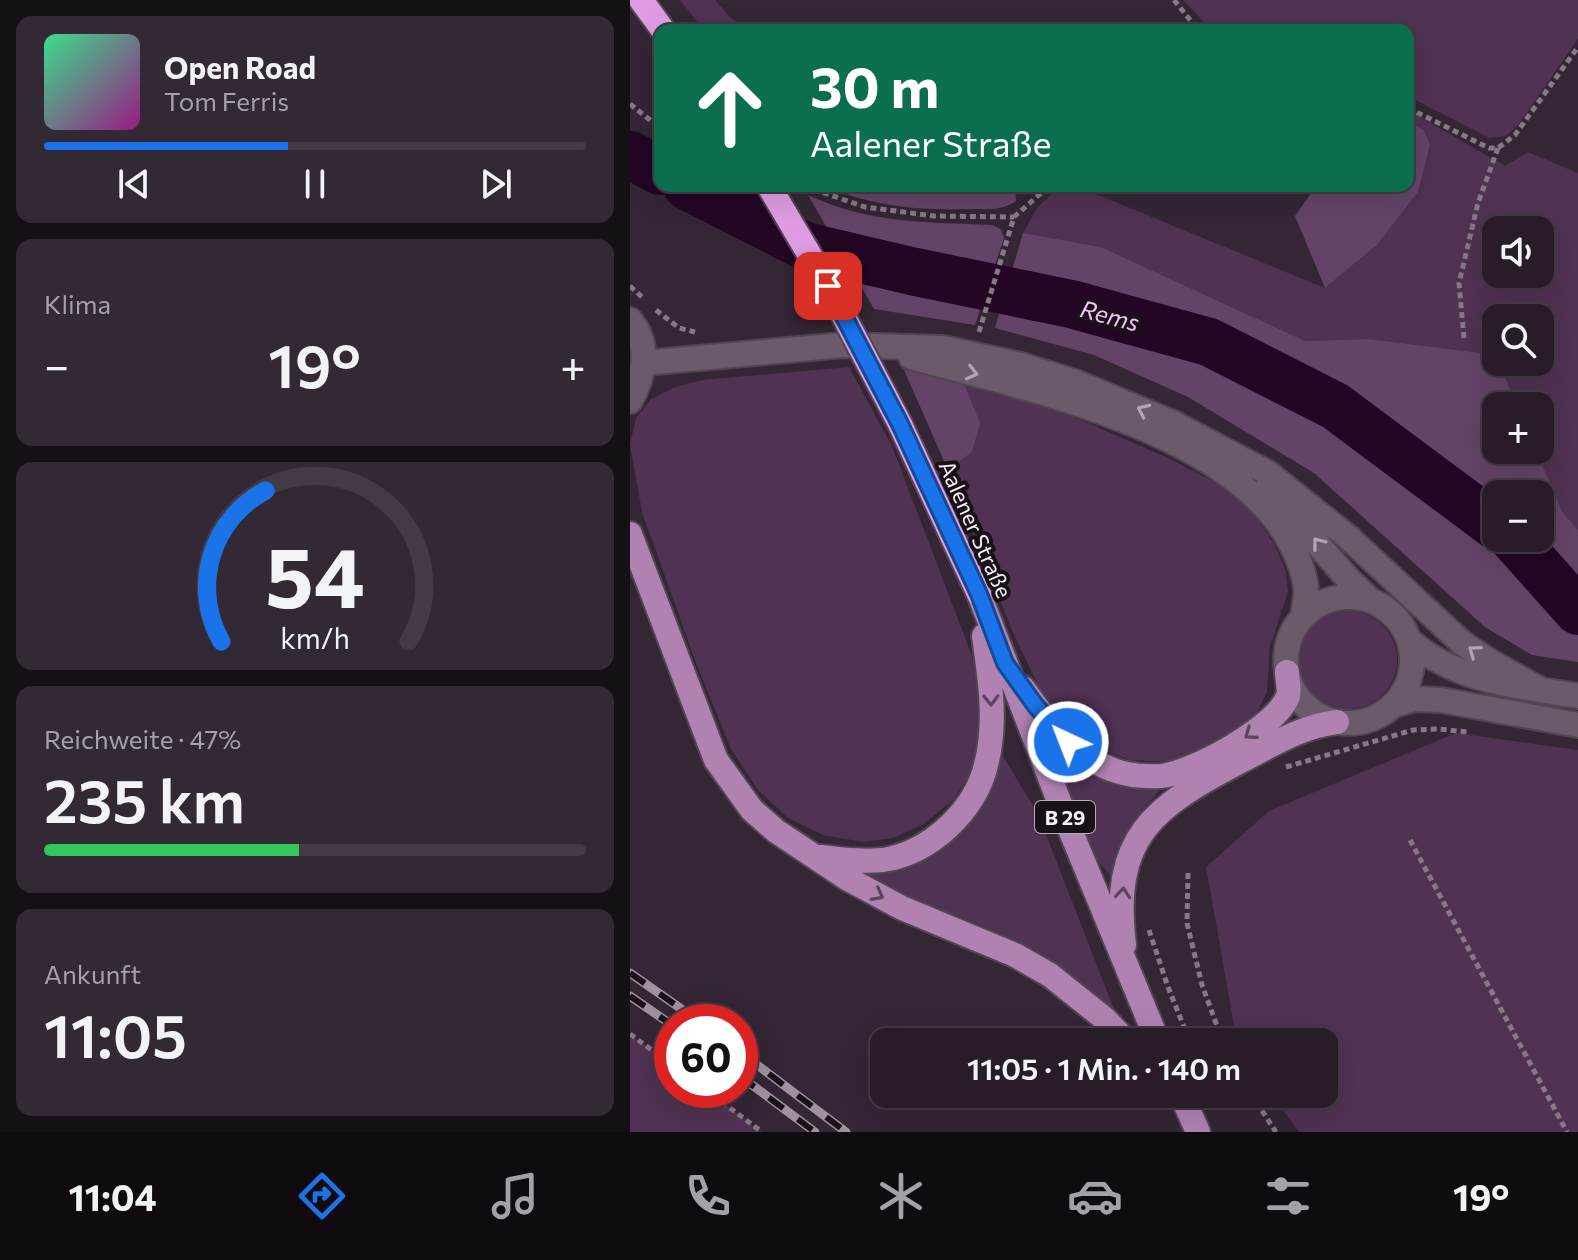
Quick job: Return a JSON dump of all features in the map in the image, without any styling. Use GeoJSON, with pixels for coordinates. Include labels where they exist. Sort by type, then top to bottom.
{"type":"FeatureCollection","features":[{"type":"Feature","properties":{"kind":"highway"},"geometry":{"type":"LineString","coordinates":[[641,0],[659,24]]}},
{"type":"Feature","properties":{"kind":"highway","name":"Aalener Straße"},"geometry":{"type":"LineString","coordinates":[[773,192],[828,286],[900,424],[979,594]]}},
{"type":"Feature","properties":{"kind":"main road"},"geometry":{"type":"LineString","coordinates":[[630,320],[642,343],[644,363],[640,384],[630,401]]}},
{"type":"Feature","properties":{"kind":"main road"},"geometry":{"type":"LineString","coordinates":[[644,363],[843,345],[943,348],[1021,365],[1127,402],[1268,473],[1322,514],[1461,642],[1541,690]]}},
{"type":"Feature","properties":{"kind":"main road"},"geometry":{"type":"LineString","coordinates":[[870,346],[1053,395],[1125,422],[1210,463],[1258,500],[1284,532],[1302,568],[1306,591],[1303,616]]}},
{"type":"Feature","properties":{"kind":"main road"},"geometry":{"type":"LineString","coordinates":[[1238,458],[1285,504],[1332,561],[1370,600],[1394,617],[1410,641],[1427,656],[1448,668],[1477,678],[1575,696]]}},
{"type":"Feature","properties":{"kind":"main road"},"geometry":{"type":"LineString","coordinates":[[630,534],[716,760],[752,810],[811,855],[902,908],[974,936],[1027,962],[1075,995],[1112,1028]]}},
{"type":"Feature","properties":{"kind":"main road"},"geometry":{"type":"LineString","coordinates":[[811,855],[849,861],[885,859],[919,848],[949,827],[972,800],[986,767],[991,731],[992,691],[979,594]]}},
{"type":"Feature","properties":{"kind":"main road","name":"Aalener Straße"},"geometry":{"type":"LineString","coordinates":[[979,594],[1152,1028]]}},
{"type":"Feature","properties":{"kind":"main road"},"geometry":{"type":"LineString","coordinates":[[1005,663],[1035,705],[1068,742],[1112,770],[1139,776],[1161,776],[1187,771],[1250,735],[1275,714],[1288,696],[1286,656],[1289,640],[1303,616],[1330,600],[1357,597],[1370,600]]}},
{"type":"Feature","properties":{"kind":"main road"},"geometry":{"type":"LineString","coordinates":[[1127,971],[1121,920],[1125,873],[1134,843],[1153,816],[1190,789],[1285,738],[1318,724],[1358,723],[1377,717],[1394,705],[1411,675],[1410,641]]}},
{"type":"Feature","properties":{"kind":"main road"},"geometry":{"type":"LineString","coordinates":[[1287,672],[1292,689],[1303,703],[1319,715],[1337,722]]}},
{"type":"Feature","properties":{"kind":"main road"},"geometry":{"type":"LineString","coordinates":[[1394,705],[1415,699],[1441,700],[1573,724]]}},
{"type":"Feature","properties":{"kind":"path"},"geometry":{"type":"LineString","coordinates":[[1174,0],[1193,24]]}},
{"type":"Feature","properties":{"kind":"path"},"geometry":{"type":"LineString","coordinates":[[1464,338],[1459,283],[1478,203],[1498,148],[1515,135],[1578,47]]}},
{"type":"Feature","properties":{"kind":"path"},"geometry":{"type":"LineString","coordinates":[[630,104],[654,123]]}},
{"type":"Feature","properties":{"kind":"path"},"geometry":{"type":"LineString","coordinates":[[1414,111],[1480,144],[1498,148]]}},
{"type":"Feature","properties":{"kind":"path"},"geometry":{"type":"LineString","coordinates":[[821,192],[865,207],[934,216],[1014,217]]}},
{"type":"Feature","properties":{"kind":"path"},"geometry":{"type":"LineString","coordinates":[[980,329],[1014,217],[1042,192]]}},
{"type":"Feature","properties":{"kind":"path"},"geometry":{"type":"LineString","coordinates":[[1284,768],[1413,730],[1439,729]]}},
{"type":"Feature","properties":{"kind":"path"},"geometry":{"type":"LineString","coordinates":[[1410,840],[1567,1132]]}},
{"type":"Feature","properties":{"kind":"path"},"geometry":{"type":"LineString","coordinates":[[1188,873],[1187,923],[1202,985],[1218,1028]]}},
{"type":"Feature","properties":{"kind":"path"},"geometry":{"type":"LineString","coordinates":[[1147,923],[1184,1028]]}},
{"type":"Feature","properties":{"kind":"path"},"geometry":{"type":"LineString","coordinates":[[630,1034],[654,1052]]}},
{"type":"Feature","properties":{"kind":"path"},"geometry":{"type":"LineString","coordinates":[[730,1108],[762,1132]]}},
{"type":"Feature","properties":{"kind":"path"},"geometry":{"type":"LineString","coordinates":[[1260,1108],[1276,1132]]}},
{"type":"Feature","properties":{"kind":"shaded area"},"geometry":{"type":"Polygon","coordinates":[[[680,0],[715,0],[740,24],[699,24],[680,0]]]}},
{"type":"Feature","properties":{"kind":"shaded area"},"geometry":{"type":"Polygon","coordinates":[[[1183,0],[1578,0],[1578,39],[1518,125],[1506,136],[1489,138],[1414,99],[1414,24],[1206,24],[1183,0]]]}},
{"type":"Feature","properties":{"kind":"shaded area"},"geometry":{"type":"Polygon","coordinates":[[[1414,113],[1505,166],[1528,152],[1578,173],[1578,530],[1562,511],[1554,492],[1554,480],[1549,480],[1542,464],[1554,464],[1554,392],[1511,392],[1505,376],[1554,376],[1554,304],[1482,304],[1482,354],[1368,339],[1305,341],[1101,247],[1023,233],[1037,208],[1054,192],[1091,192],[1325,288],[1377,245],[1418,192],[1423,129],[1414,125],[1414,113]]]}},
{"type":"Feature","properties":{"kind":"shaded area"},"geometry":{"type":"Polygon","coordinates":[[[1414,125],[1423,129],[1430,144],[1418,192],[1377,245],[1325,288],[1295,216],[1312,192],[1414,192],[1414,125]]]}},
{"type":"Feature","properties":{"kind":"shaded area"},"geometry":{"type":"Polygon","coordinates":[[[839,192],[1015,192],[1016,201],[994,209],[914,208],[877,203],[839,192]]]}},
{"type":"Feature","properties":{"kind":"shaded area"},"geometry":{"type":"Polygon","coordinates":[[[808,195],[853,212],[898,220],[992,225],[1001,229],[1004,238],[975,325],[874,309],[808,195]]]}},
{"type":"Feature","properties":{"kind":"shaded area"},"geometry":{"type":"Polygon","coordinates":[[[1023,233],[1101,247],[1305,341],[1368,339],[1482,353],[1482,376],[1505,376],[1511,392],[1482,392],[1482,464],[1542,464],[1549,480],[1482,480],[1482,552],[1554,552],[1554,492],[1562,511],[1578,530],[1578,662],[1532,655],[1485,627],[1314,473],[1188,397],[1094,355],[995,328],[1023,233]]]}},
{"type":"Feature","properties":{"kind":"shaded area"},"geometry":{"type":"Polygon","coordinates":[[[849,367],[892,446],[971,653],[981,692],[982,735],[973,770],[954,799],[924,824],[893,838],[863,842],[823,835],[788,818],[758,790],[731,749],[696,663],[642,512],[630,444],[636,418],[651,399],[676,387],[702,380],[849,367]]]}},
{"type":"Feature","properties":{"kind":"shaded area"},"geometry":{"type":"Polygon","coordinates":[[[904,370],[962,379],[980,423],[972,452],[948,470],[904,370]]]}},
{"type":"Feature","properties":{"kind":"shaded area"},"geometry":{"type":"Polygon","coordinates":[[[962,379],[1031,398],[1168,458],[1224,487],[1255,516],[1275,545],[1286,572],[1288,592],[1270,646],[1267,692],[1252,722],[1215,750],[1169,762],[1130,760],[1099,748],[1069,728],[1042,693],[1013,633],[948,470],[972,452],[962,379]]]}},
{"type":"Feature","properties":{"kind":"shaded area"},"geometry":{"type":"Polygon","coordinates":[[[1348,611],[1367,615],[1383,625],[1393,641],[1397,660],[1393,679],[1383,695],[1367,705],[1348,709],[1329,705],[1313,695],[1303,679],[1299,660],[1303,641],[1313,625],[1329,615],[1348,611]]]}},
{"type":"Feature","properties":{"kind":"shaded area"},"geometry":{"type":"Polygon","coordinates":[[[1456,733],[1578,750],[1578,1132],[1299,1132],[1281,1108],[1338,1108],[1338,1028],[1235,1028],[1206,867],[1269,811],[1456,733]]]}},
{"type":"Feature","properties":{"kind":"shaded area"},"geometry":{"type":"Polygon","coordinates":[[[998,748],[1038,814],[1117,1017],[1057,967],[1018,942],[894,891],[854,870],[922,852],[998,748]]]}},
{"type":"Feature","properties":{"kind":"shaded area"},"geometry":{"type":"Polygon","coordinates":[[[1051,752],[1102,780],[1160,790],[1130,830],[1111,876],[1088,850],[1051,752]]]}},
{"type":"Feature","properties":{"kind":"shaded area"},"geometry":{"type":"Polygon","coordinates":[[[630,1034],[654,1052],[654,1108],[730,1108],[762,1132],[630,1132],[630,1034]]]}},
{"type":"Feature","properties":{"kind":"waterway","name":"Rems"},"geometry":{"type":"LineString","coordinates":[[630,155],[654,168]]}},
{"type":"Feature","properties":{"kind":"waterway","name":"Rems"},"geometry":{"type":"LineString","coordinates":[[699,192],[805,246],[1071,304],[1209,342],[1335,406],[1482,516]]}},
{"type":"Feature","properties":{"kind":"waterway","name":"Rems"},"geometry":{"type":"LineString","coordinates":[[1525,552],[1578,611]]}},
{"type":"Feature","properties":{"kind":"railway"},"geometry":{"type":"LineString","coordinates":[[630,973],[674,1004]]}},
{"type":"Feature","properties":{"kind":"railway"},"geometry":{"type":"LineString","coordinates":[[630,996],[654,1013]]}},
{"type":"Feature","properties":{"kind":"railway"},"geometry":{"type":"LineString","coordinates":[[758,1066],[846,1132]]}},
{"type":"Feature","properties":{"kind":"railway"},"geometry":{"type":"LineString","coordinates":[[758,1089],[815,1132]]}},
{"type":"Feature","properties":{"kind":"route"},"geometry":{"type":"LineString","coordinates":[[828,286],[900,424],[979,594],[1005,663],[1035,705],[1068,742]]}}]}
